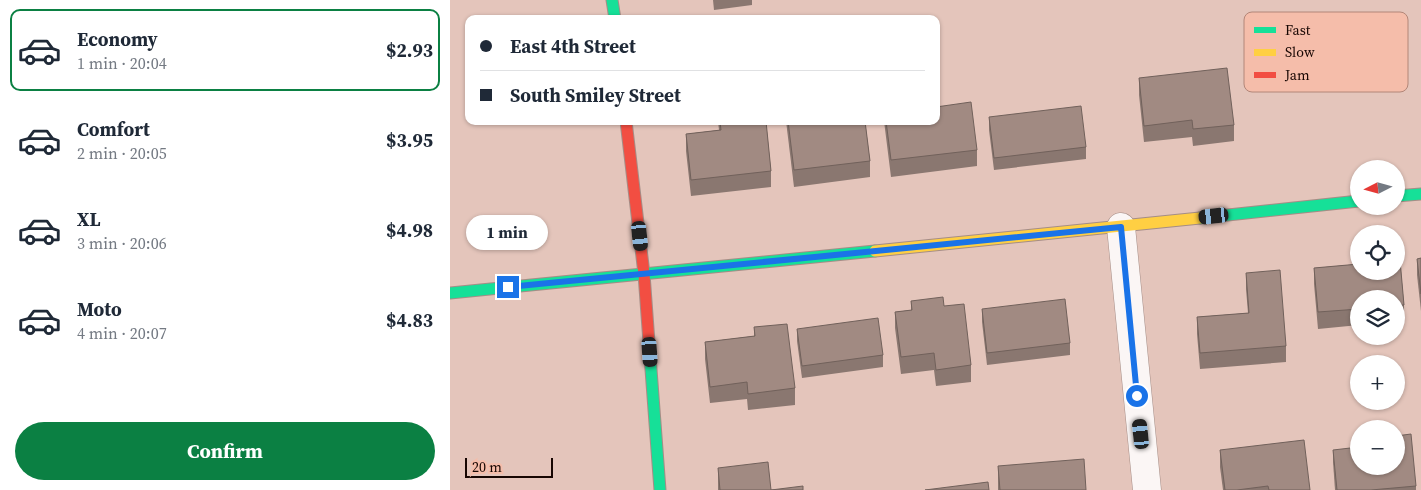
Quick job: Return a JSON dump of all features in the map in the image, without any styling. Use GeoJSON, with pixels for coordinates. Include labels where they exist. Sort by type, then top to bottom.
{"type":"FeatureCollection","features":[{"type":"Feature","properties":{"kind":"street"},"geometry":{"type":"LineString","coordinates":[[612,0],[614,15]]}},
{"type":"Feature","properties":{"kind":"street"},"geometry":{"type":"LineString","coordinates":[[626,125],[644,274],[660,490]]}},
{"type":"Feature","properties":{"kind":"street"},"geometry":{"type":"LineString","coordinates":[[1405,195],[1421,194]]}},
{"type":"Feature","properties":{"kind":"street"},"geometry":{"type":"LineString","coordinates":[[450,293],[1121,227],[1350,201]]}},
{"type":"Feature","properties":{"kind":"street"},"geometry":{"type":"LineString","coordinates":[[1121,227],[1147,490]]}},
{"type":"Feature","properties":{"kind":"building"},"geometry":{"type":"Polygon","coordinates":[[[1227,68],[1234,125],[1193,129],[1192,120],[1144,126],[1139,78],[1227,68]]]}},
{"type":"Feature","properties":{"kind":"building"},"geometry":{"type":"Polygon","coordinates":[[[971,102],[977,150],[891,160],[887,125],[940,125],[940,106],[971,102]]]}},
{"type":"Feature","properties":{"kind":"building"},"geometry":{"type":"Polygon","coordinates":[[[1081,106],[1086,147],[994,158],[989,117],[1081,106]]]}},
{"type":"Feature","properties":{"kind":"building"},"geometry":{"type":"Polygon","coordinates":[[[720,125],[766,125],[771,171],[691,180],[686,134],[721,130],[720,125]]]}},
{"type":"Feature","properties":{"kind":"building"},"geometry":{"type":"Polygon","coordinates":[[[788,125],[866,125],[870,161],[794,170],[788,125]]]}},
{"type":"Feature","properties":{"kind":"building"},"geometry":{"type":"Polygon","coordinates":[[[1421,258],[1421,294],[1417,259],[1421,258]]]}},
{"type":"Feature","properties":{"kind":"building"},"geometry":{"type":"Polygon","coordinates":[[[1350,265],[1350,280],[1402,280],[1403,290],[1350,290],[1350,310],[1318,312],[1314,268],[1350,265]]]}},
{"type":"Feature","properties":{"kind":"building"},"geometry":{"type":"Polygon","coordinates":[[[1280,270],[1286,346],[1200,353],[1197,317],[1249,313],[1246,273],[1280,270]]]}},
{"type":"Feature","properties":{"kind":"building"},"geometry":{"type":"Polygon","coordinates":[[[943,297],[944,306],[964,304],[971,365],[936,370],[934,353],[901,357],[895,312],[912,310],[911,301],[943,297]]]}},
{"type":"Feature","properties":{"kind":"building"},"geometry":{"type":"Polygon","coordinates":[[[1065,299],[1070,343],[987,353],[982,309],[1065,299]]]}},
{"type":"Feature","properties":{"kind":"building"},"geometry":{"type":"Polygon","coordinates":[[[878,318],[883,355],[802,366],[797,329],[878,318]]]}},
{"type":"Feature","properties":{"kind":"building"},"geometry":{"type":"Polygon","coordinates":[[[787,324],[795,388],[748,394],[747,382],[710,387],[705,342],[755,336],[754,327],[787,324]]]}},
{"type":"Feature","properties":{"kind":"building"},"geometry":{"type":"Polygon","coordinates":[[[1411,434],[1416,486],[1371,490],[1337,490],[1333,450],[1350,448],[1350,475],[1405,475],[1405,435],[1411,434]]]}},
{"type":"Feature","properties":{"kind":"building"},"geometry":{"type":"Polygon","coordinates":[[[1304,440],[1310,490],[1269,490],[1268,486],[1225,490],[1220,450],[1304,440]]]}},
{"type":"Feature","properties":{"kind":"building"},"geometry":{"type":"Polygon","coordinates":[[[1084,459],[1086,490],[1000,490],[998,466],[1084,459]]]}},
{"type":"Feature","properties":{"kind":"building"},"geometry":{"type":"Polygon","coordinates":[[[768,462],[771,490],[720,490],[718,468],[768,462]]]}},
{"type":"Feature","properties":{"kind":"building"},"geometry":{"type":"Polygon","coordinates":[[[988,482],[989,490],[925,490],[988,482]]]}},
{"type":"Feature","properties":{"kind":"building"},"geometry":{"type":"Polygon","coordinates":[[[803,486],[803,490],[771,490],[803,486]]]}},
{"type":"Feature","properties":{"kind":"traffic: fast"},"geometry":{"type":"LineString","coordinates":[[612,0],[614,15]]}},
{"type":"Feature","properties":{"kind":"traffic: fast"},"geometry":{"type":"LineString","coordinates":[[1405,195],[1421,194]]}},
{"type":"Feature","properties":{"kind":"traffic: fast"},"geometry":{"type":"LineString","coordinates":[[1200,218],[1350,202]]}},
{"type":"Feature","properties":{"kind":"traffic: fast"},"geometry":{"type":"LineString","coordinates":[[450,293],[875,251]]}},
{"type":"Feature","properties":{"kind":"traffic: fast"},"geometry":{"type":"LineString","coordinates":[[650,356],[660,490]]}},
{"type":"Feature","properties":{"kind":"traffic: slow"},"geometry":{"type":"LineString","coordinates":[[875,251],[1200,218]]}},
{"type":"Feature","properties":{"kind":"traffic: jam"},"geometry":{"type":"LineString","coordinates":[[626,125],[644,274],[650,356]]}},
{"type":"Feature","properties":{"kind":"route"},"geometry":{"type":"LineString","coordinates":[[508,287],[1121,227],[1137,396]]}}]}
